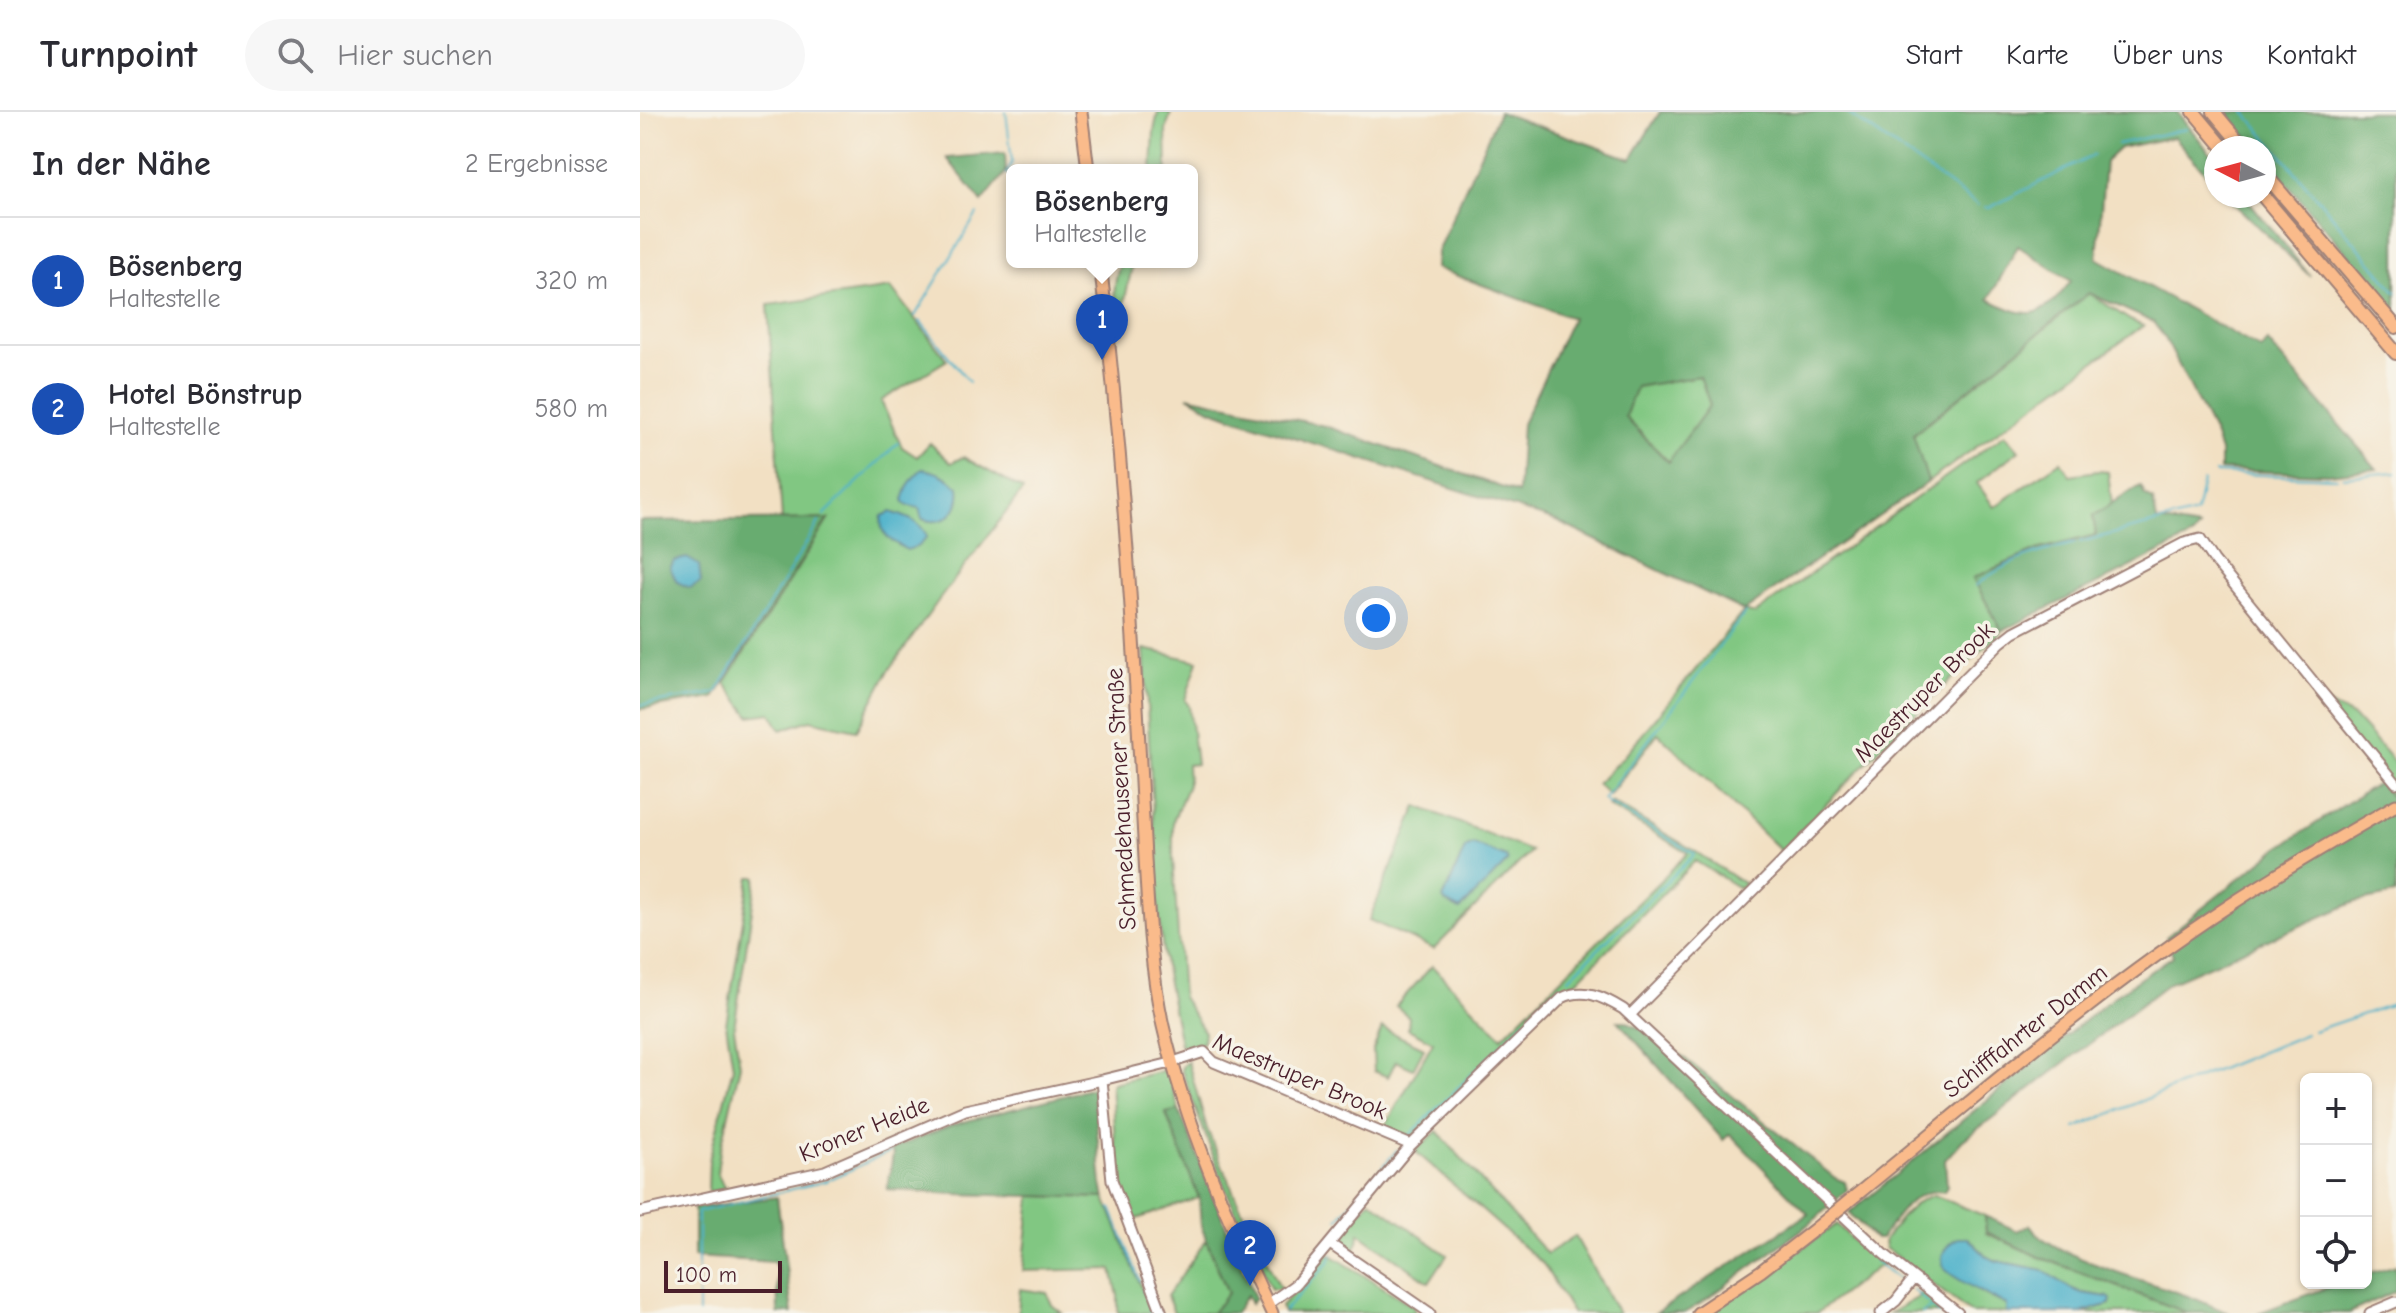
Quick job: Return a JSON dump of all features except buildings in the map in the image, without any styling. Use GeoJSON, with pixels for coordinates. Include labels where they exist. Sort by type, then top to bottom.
{"type":"FeatureCollection","features":[{"type":"Feature","properties":{"kind":"highway"},"geometry":{"type":"LineString","coordinates":[[2194,112],[2214,136]]}},
{"type":"Feature","properties":{"kind":"highway"},"geometry":{"type":"LineString","coordinates":[[2214,112],[2234,136]]}},
{"type":"Feature","properties":{"kind":"highway"},"geometry":{"type":"LineString","coordinates":[[2276,187],[2396,327]]}},
{"type":"Feature","properties":{"kind":"highway"},"geometry":{"type":"LineString","coordinates":[[2273,208],[2396,353]]}},
{"type":"Feature","properties":{"kind":"main road"},"geometry":{"type":"LineString","coordinates":[[1081,112],[1087,164]]}},
{"type":"Feature","properties":{"kind":"main road","name":"Schmedehausener Straße"},"geometry":{"type":"LineString","coordinates":[[1101,268],[1128,543],[1149,921],[1158,994],[1172,1062],[1204,1159],[1270,1308]]}},
{"type":"Feature","properties":{"kind":"main road","name":"Schifffahrter Damm"},"geometry":{"type":"LineString","coordinates":[[1698,1313],[1761,1271],[1815,1229],[2108,992],[2223,909],[2396,805]]}},
{"type":"Feature","properties":{"kind":"street","name":"Maestruper Brook"},"geometry":{"type":"LineString","coordinates":[[1630,1015],[2000,643],[2014,632],[2184,543],[2200,539],[2396,783]]}},
{"type":"Feature","properties":{"kind":"street"},"geometry":{"type":"LineString","coordinates":[[1270,1308],[1296,1284],[1411,1145],[1562,998],[1584,992],[1611,1001],[1630,1015],[1884,1254],[1958,1313]]}},
{"type":"Feature","properties":{"kind":"street","name":"Maestruper Brook"},"geometry":{"type":"LineString","coordinates":[[1172,1062],[1204,1052],[1214,1062],[1411,1145]]}},
{"type":"Feature","properties":{"kind":"street","name":"Kroner Heide"},"geometry":{"type":"LineString","coordinates":[[640,1212],[825,1171],[965,1110],[1172,1062]]}},
{"type":"Feature","properties":{"kind":"street"},"geometry":{"type":"LineString","coordinates":[[1102,1080],[1112,1180],[1162,1313]]}},
{"type":"Feature","properties":{"kind":"street"},"geometry":{"type":"LineString","coordinates":[[1330,1244],[1425,1311]]}},
{"type":"Feature","properties":{"kind":"street"},"geometry":{"type":"LineString","coordinates":[[1881,1313],[1896,1301],[1914,1278]]}},
{"type":"Feature","properties":{"kind":"street"},"geometry":{"type":"LineString","coordinates":[[2370,1313],[2396,1302]]}},
{"type":"Feature","properties":{"kind":"green space"},"geometry":{"type":"Polygon","coordinates":[[[1158,112],[1171,112],[1166,130],[1167,164],[1152,164],[1158,112]]]}},
{"type":"Feature","properties":{"kind":"green space"},"geometry":{"type":"Polygon","coordinates":[[[1499,112],[1631,159],[1660,112],[2177,112],[2204,145],[2204,171],[2174,137],[2120,148],[2105,162],[2097,258],[2261,349],[2267,341],[2377,469],[2328,474],[2220,470],[2220,452],[2214,434],[2165,338],[2153,322],[2089,293],[1913,434],[1928,482],[1744,611],[1556,521],[1237,419],[1210,409],[1188,396],[1325,426],[1518,493],[1522,424],[1572,318],[1436,268],[1437,252],[1499,112]],[[2018,246],[1989,299],[2015,311],[2034,312],[2052,303],[2071,281],[2018,246]],[[1700,376],[1636,387],[1625,417],[1668,462],[1710,405],[1700,376]]]}},
{"type":"Feature","properties":{"kind":"green space"},"geometry":{"type":"Polygon","coordinates":[[[2226,112],[2389,112],[2396,132],[2396,311],[2276,171],[2276,136],[2246,136],[2226,112]]]}},
{"type":"Feature","properties":{"kind":"green space"},"geometry":{"type":"Polygon","coordinates":[[[1005,153],[1006,172],[982,202],[947,158],[1005,153]]]}},
{"type":"Feature","properties":{"kind":"green space"},"geometry":{"type":"Polygon","coordinates":[[[2239,208],[2255,208],[2310,276],[2239,208]]]}},
{"type":"Feature","properties":{"kind":"green space"},"geometry":{"type":"Polygon","coordinates":[[[1119,268],[1132,268],[1120,322],[1114,292],[1119,268]]]}},
{"type":"Feature","properties":{"kind":"green space"},"geometry":{"type":"Polygon","coordinates":[[[891,288],[947,360],[881,401],[902,447],[917,457],[930,443],[951,463],[963,457],[1023,490],[888,672],[857,730],[810,720],[781,730],[771,713],[750,716],[725,683],[828,520],[782,520],[768,305],[891,288]]]}},
{"type":"Feature","properties":{"kind":"green space"},"geometry":{"type":"Polygon","coordinates":[[[2089,293],[2143,326],[1928,482],[1913,435],[2089,293]]]}},
{"type":"Feature","properties":{"kind":"green space"},"geometry":{"type":"Polygon","coordinates":[[[1700,376],[1710,405],[1669,462],[1625,417],[1636,386],[1700,376]]]}},
{"type":"Feature","properties":{"kind":"green space"},"geometry":{"type":"Polygon","coordinates":[[[2005,434],[2019,450],[1977,483],[1994,507],[2061,461],[2070,475],[2108,472],[2112,505],[2093,516],[2096,535],[2037,550],[1973,578],[2002,631],[1888,740],[1781,851],[1658,733],[1609,795],[1597,784],[1624,756],[1744,611],[1755,614],[2005,434]]]}},
{"type":"Feature","properties":{"kind":"green space"},"geometry":{"type":"Polygon","coordinates":[[[2141,486],[2145,495],[2153,500],[2157,521],[2199,528],[2193,536],[2002,631],[1973,578],[2037,550],[2096,535],[2093,516],[2141,486]]]}},
{"type":"Feature","properties":{"kind":"green space"},"geometry":{"type":"Polygon","coordinates":[[[828,519],[714,698],[640,709],[640,521],[828,519]]]}},
{"type":"Feature","properties":{"kind":"green space"},"geometry":{"type":"Polygon","coordinates":[[[1144,649],[1198,661],[1185,700],[1189,706],[1196,764],[1187,765],[1188,785],[1173,821],[1173,858],[1182,997],[1204,1031],[1203,1041],[1198,1047],[1188,1048],[1180,1044],[1165,968],[1158,907],[1144,649]]]}},
{"type":"Feature","properties":{"kind":"green space"},"geometry":{"type":"Polygon","coordinates":[[[2313,697],[2354,717],[2396,764],[2396,791],[2389,794],[2313,697]]]}},
{"type":"Feature","properties":{"kind":"green space"},"geometry":{"type":"Polygon","coordinates":[[[2379,782],[2396,803],[2396,894],[2355,902],[2169,983],[1962,1141],[1945,1160],[1947,1186],[1944,1192],[1934,1191],[1915,1198],[1881,1239],[1875,1239],[1849,1213],[2117,994],[2173,956],[2166,937],[2274,851],[2379,782]]]}},
{"type":"Feature","properties":{"kind":"green space"},"geometry":{"type":"Polygon","coordinates":[[[1611,802],[1750,888],[1746,892],[1695,861],[1578,980],[1564,989],[1412,1138],[1384,1128],[1433,1042],[1408,1029],[1409,1017],[1396,1006],[1432,966],[1502,1037],[1688,853],[1608,806],[1611,802]]]}},
{"type":"Feature","properties":{"kind":"green space"},"geometry":{"type":"Polygon","coordinates":[[[1417,806],[1531,851],[1434,949],[1369,920],[1417,806]]]}},
{"type":"Feature","properties":{"kind":"green space"},"geometry":{"type":"Polygon","coordinates":[[[750,877],[757,877],[734,1028],[740,1065],[717,1173],[725,1189],[708,1192],[709,1160],[733,1067],[726,1024],[750,877]]]}},
{"type":"Feature","properties":{"kind":"green space"},"geometry":{"type":"Polygon","coordinates":[[[1618,1021],[1626,1021],[1663,1041],[1835,1178],[1845,1182],[1847,1190],[1811,1223],[1684,1313],[1656,1313],[1808,1214],[1730,1134],[1723,1140],[1618,1021]]]}},
{"type":"Feature","properties":{"kind":"green space"},"geometry":{"type":"Polygon","coordinates":[[[1382,1028],[1424,1048],[1413,1069],[1396,1061],[1388,1077],[1374,1071],[1373,1050],[1382,1028]]]}},
{"type":"Feature","properties":{"kind":"green space"},"geometry":{"type":"Polygon","coordinates":[[[1188,1062],[1207,1129],[1235,1196],[1281,1289],[1271,1289],[1224,1185],[1181,1069],[1188,1062]]]}},
{"type":"Feature","properties":{"kind":"green space"},"geometry":{"type":"Polygon","coordinates":[[[1162,1069],[1168,1072],[1179,1110],[1166,1114],[1199,1198],[1131,1221],[1118,1183],[1111,1085],[1162,1069]]]}},
{"type":"Feature","properties":{"kind":"green space"},"geometry":{"type":"Polygon","coordinates":[[[1093,1088],[1105,1198],[887,1189],[893,1155],[891,1149],[952,1125],[1093,1088]]]}},
{"type":"Feature","properties":{"kind":"green space"},"geometry":{"type":"Polygon","coordinates":[[[1179,1110],[1255,1298],[1251,1304],[1247,1295],[1235,1313],[1212,1313],[1228,1293],[1201,1226],[1199,1198],[1166,1113],[1179,1110]]]}},
{"type":"Feature","properties":{"kind":"green space"},"geometry":{"type":"Polygon","coordinates":[[[1437,1131],[1547,1254],[1575,1236],[1618,1313],[1572,1313],[1544,1265],[1415,1151],[1437,1131]]]}},
{"type":"Feature","properties":{"kind":"green space"},"geometry":{"type":"Polygon","coordinates":[[[1934,1195],[1985,1216],[1986,1233],[2037,1256],[2188,1313],[2081,1313],[2110,1304],[2108,1297],[2082,1293],[2043,1270],[1987,1257],[1968,1238],[1951,1274],[2007,1305],[2007,1313],[1971,1313],[1885,1248],[1884,1241],[1905,1214],[1934,1195]]]}},
{"type":"Feature","properties":{"kind":"green space"},"geometry":{"type":"Polygon","coordinates":[[[1031,1196],[1105,1198],[1152,1313],[1118,1313],[1112,1269],[1023,1271],[1031,1196]]]}},
{"type":"Feature","properties":{"kind":"green space"},"geometry":{"type":"Polygon","coordinates":[[[777,1197],[792,1313],[778,1313],[777,1269],[774,1262],[694,1257],[694,1208],[777,1197]]]}},
{"type":"Feature","properties":{"kind":"green space"},"geometry":{"type":"Polygon","coordinates":[[[1370,1200],[1447,1255],[1429,1282],[1359,1233],[1353,1251],[1346,1251],[1340,1243],[1339,1238],[1370,1200]]]}},
{"type":"Feature","properties":{"kind":"green space"},"geometry":{"type":"Polygon","coordinates":[[[1985,1216],[2017,1231],[2030,1225],[2040,1236],[2076,1256],[2229,1313],[2188,1313],[2037,1256],[1986,1232],[1985,1216]]]}},
{"type":"Feature","properties":{"kind":"green space"},"geometry":{"type":"Polygon","coordinates":[[[1837,1224],[1855,1243],[1883,1263],[1817,1313],[1710,1313],[1837,1224]]]}},
{"type":"Feature","properties":{"kind":"green space"},"geometry":{"type":"Polygon","coordinates":[[[1206,1240],[1228,1293],[1212,1313],[1174,1313],[1167,1296],[1206,1240]]]}},
{"type":"Feature","properties":{"kind":"green space"},"geometry":{"type":"Polygon","coordinates":[[[1328,1253],[1413,1306],[1415,1313],[1283,1313],[1281,1306],[1328,1253]]]}},
{"type":"Feature","properties":{"kind":"green space"},"geometry":{"type":"Polygon","coordinates":[[[2396,1265],[2396,1291],[2349,1313],[2258,1313],[2324,1289],[2372,1289],[2372,1272],[2396,1265]]]}},
{"type":"Feature","properties":{"kind":"green space"},"geometry":{"type":"Polygon","coordinates":[[[1020,1289],[1047,1293],[1052,1305],[1062,1313],[1018,1313],[1020,1289]]]}},
{"type":"Feature","properties":{"kind":"green space"},"geometry":{"type":"Polygon","coordinates":[[[1923,1291],[1950,1313],[1890,1313],[1917,1298],[1923,1291]]]}},
{"type":"Feature","properties":{"kind":"water"},"geometry":{"type":"Polygon","coordinates":[[[922,469],[942,475],[959,487],[955,510],[945,519],[922,519],[919,508],[906,505],[903,500],[910,483],[922,469]]]}},
{"type":"Feature","properties":{"kind":"water"},"geometry":{"type":"Polygon","coordinates":[[[891,512],[921,527],[927,536],[919,546],[907,550],[887,537],[882,528],[882,516],[891,512]]]}},
{"type":"Feature","properties":{"kind":"water"},"geometry":{"type":"Polygon","coordinates":[[[687,558],[699,565],[701,582],[690,588],[677,582],[670,568],[674,561],[687,558]]]}},
{"type":"Feature","properties":{"kind":"water"},"geometry":{"type":"Polygon","coordinates":[[[1473,844],[1506,857],[1508,861],[1460,910],[1443,899],[1465,848],[1473,844]]]}},
{"type":"Feature","properties":{"kind":"water"},"geometry":{"type":"Polygon","coordinates":[[[1958,1238],[1968,1238],[1987,1257],[2043,1270],[2082,1293],[2108,1297],[2110,1304],[2081,1313],[2007,1313],[2007,1305],[1964,1283],[1945,1269],[1942,1260],[1944,1251],[1958,1238]]]}},
{"type":"Feature","properties":{"kind":"waterway"},"geometry":{"type":"LineString","coordinates":[[1006,112],[1011,164]]}},
{"type":"Feature","properties":{"kind":"waterway"},"geometry":{"type":"LineString","coordinates":[[1846,112],[1978,205]]}},
{"type":"Feature","properties":{"kind":"waterway"},"geometry":{"type":"LineString","coordinates":[[2245,112],[2396,292]]}},
{"type":"Feature","properties":{"kind":"waterway"},"geometry":{"type":"LineString","coordinates":[[2117,144],[2186,129]]}},
{"type":"Feature","properties":{"kind":"waterway"},"geometry":{"type":"LineString","coordinates":[[1985,207],[1989,208],[2094,155]]}},
{"type":"Feature","properties":{"kind":"waterway"},"geometry":{"type":"LineString","coordinates":[[915,316],[977,214]]}},
{"type":"Feature","properties":{"kind":"waterway"},"geometry":{"type":"LineString","coordinates":[[920,321],[969,382]]}},
{"type":"Feature","properties":{"kind":"waterway"},"geometry":{"type":"LineString","coordinates":[[824,515],[898,443]]}},
{"type":"Feature","properties":{"kind":"waterway"},"geometry":{"type":"LineString","coordinates":[[2343,477],[2396,472]]}},
{"type":"Feature","properties":{"kind":"waterway"},"geometry":{"type":"LineString","coordinates":[[2215,473],[2337,478]]}},
{"type":"Feature","properties":{"kind":"waterway"},"geometry":{"type":"LineString","coordinates":[[2080,542],[2196,513],[2203,481]]}},
{"type":"Feature","properties":{"kind":"waterway"},"geometry":{"type":"LineString","coordinates":[[640,705],[716,693],[819,522]]}},
{"type":"Feature","properties":{"kind":"waterway"},"geometry":{"type":"LineString","coordinates":[[1975,586],[2023,558],[2076,543]]}},
{"type":"Feature","properties":{"kind":"waterway"},"geometry":{"type":"LineString","coordinates":[[1568,979],[1695,854],[1603,800],[1745,613]]}},
{"type":"Feature","properties":{"kind":"waterway"},"geometry":{"type":"LineString","coordinates":[[1408,1137],[1561,986]]}},
{"type":"Feature","properties":{"kind":"waterway"},"geometry":{"type":"LineString","coordinates":[[2313,1031],[2396,1003]]}},
{"type":"Feature","properties":{"kind":"waterway"},"geometry":{"type":"LineString","coordinates":[[2075,1128],[2306,1034]]}},
{"type":"Feature","properties":{"kind":"waterway"},"geometry":{"type":"LineString","coordinates":[[1338,1219],[1397,1150]]}},
{"type":"Feature","properties":{"kind":"waterway"},"geometry":{"type":"LineString","coordinates":[[698,1313],[698,1212],[826,1181],[889,1152]]}},
{"type":"Feature","properties":{"kind":"waterway"},"geometry":{"type":"LineString","coordinates":[[1111,1208],[1140,1281]]}},
{"type":"Feature","properties":{"kind":"waterway"},"geometry":{"type":"LineString","coordinates":[[1284,1311],[1329,1262],[1332,1254]]}},
{"type":"Feature","properties":{"kind":"waterway"},"geometry":{"type":"LineString","coordinates":[[1875,1261],[1903,1282]]}},
{"type":"Feature","properties":{"kind":"waterway"},"geometry":{"type":"LineString","coordinates":[[1143,1290],[1151,1313]]}},
{"type":"Feature","properties":{"kind":"waterway"},"geometry":{"type":"LineString","coordinates":[[1913,1290],[1940,1313]]}},
{"type":"Feature","properties":{"kind":"waterway"},"geometry":{"type":"LineString","coordinates":[[1922,1313],[1931,1307]]}},
{"type":"Feature","properties":{"kind":"place","name":"Bösenberg"},"geometry":{"type":"Point","coordinates":[1102,360]}},
{"type":"Feature","properties":{"kind":"place","name":"Hotel Bönstrup"},"geometry":{"type":"Point","coordinates":[1250,1286]}}]}
